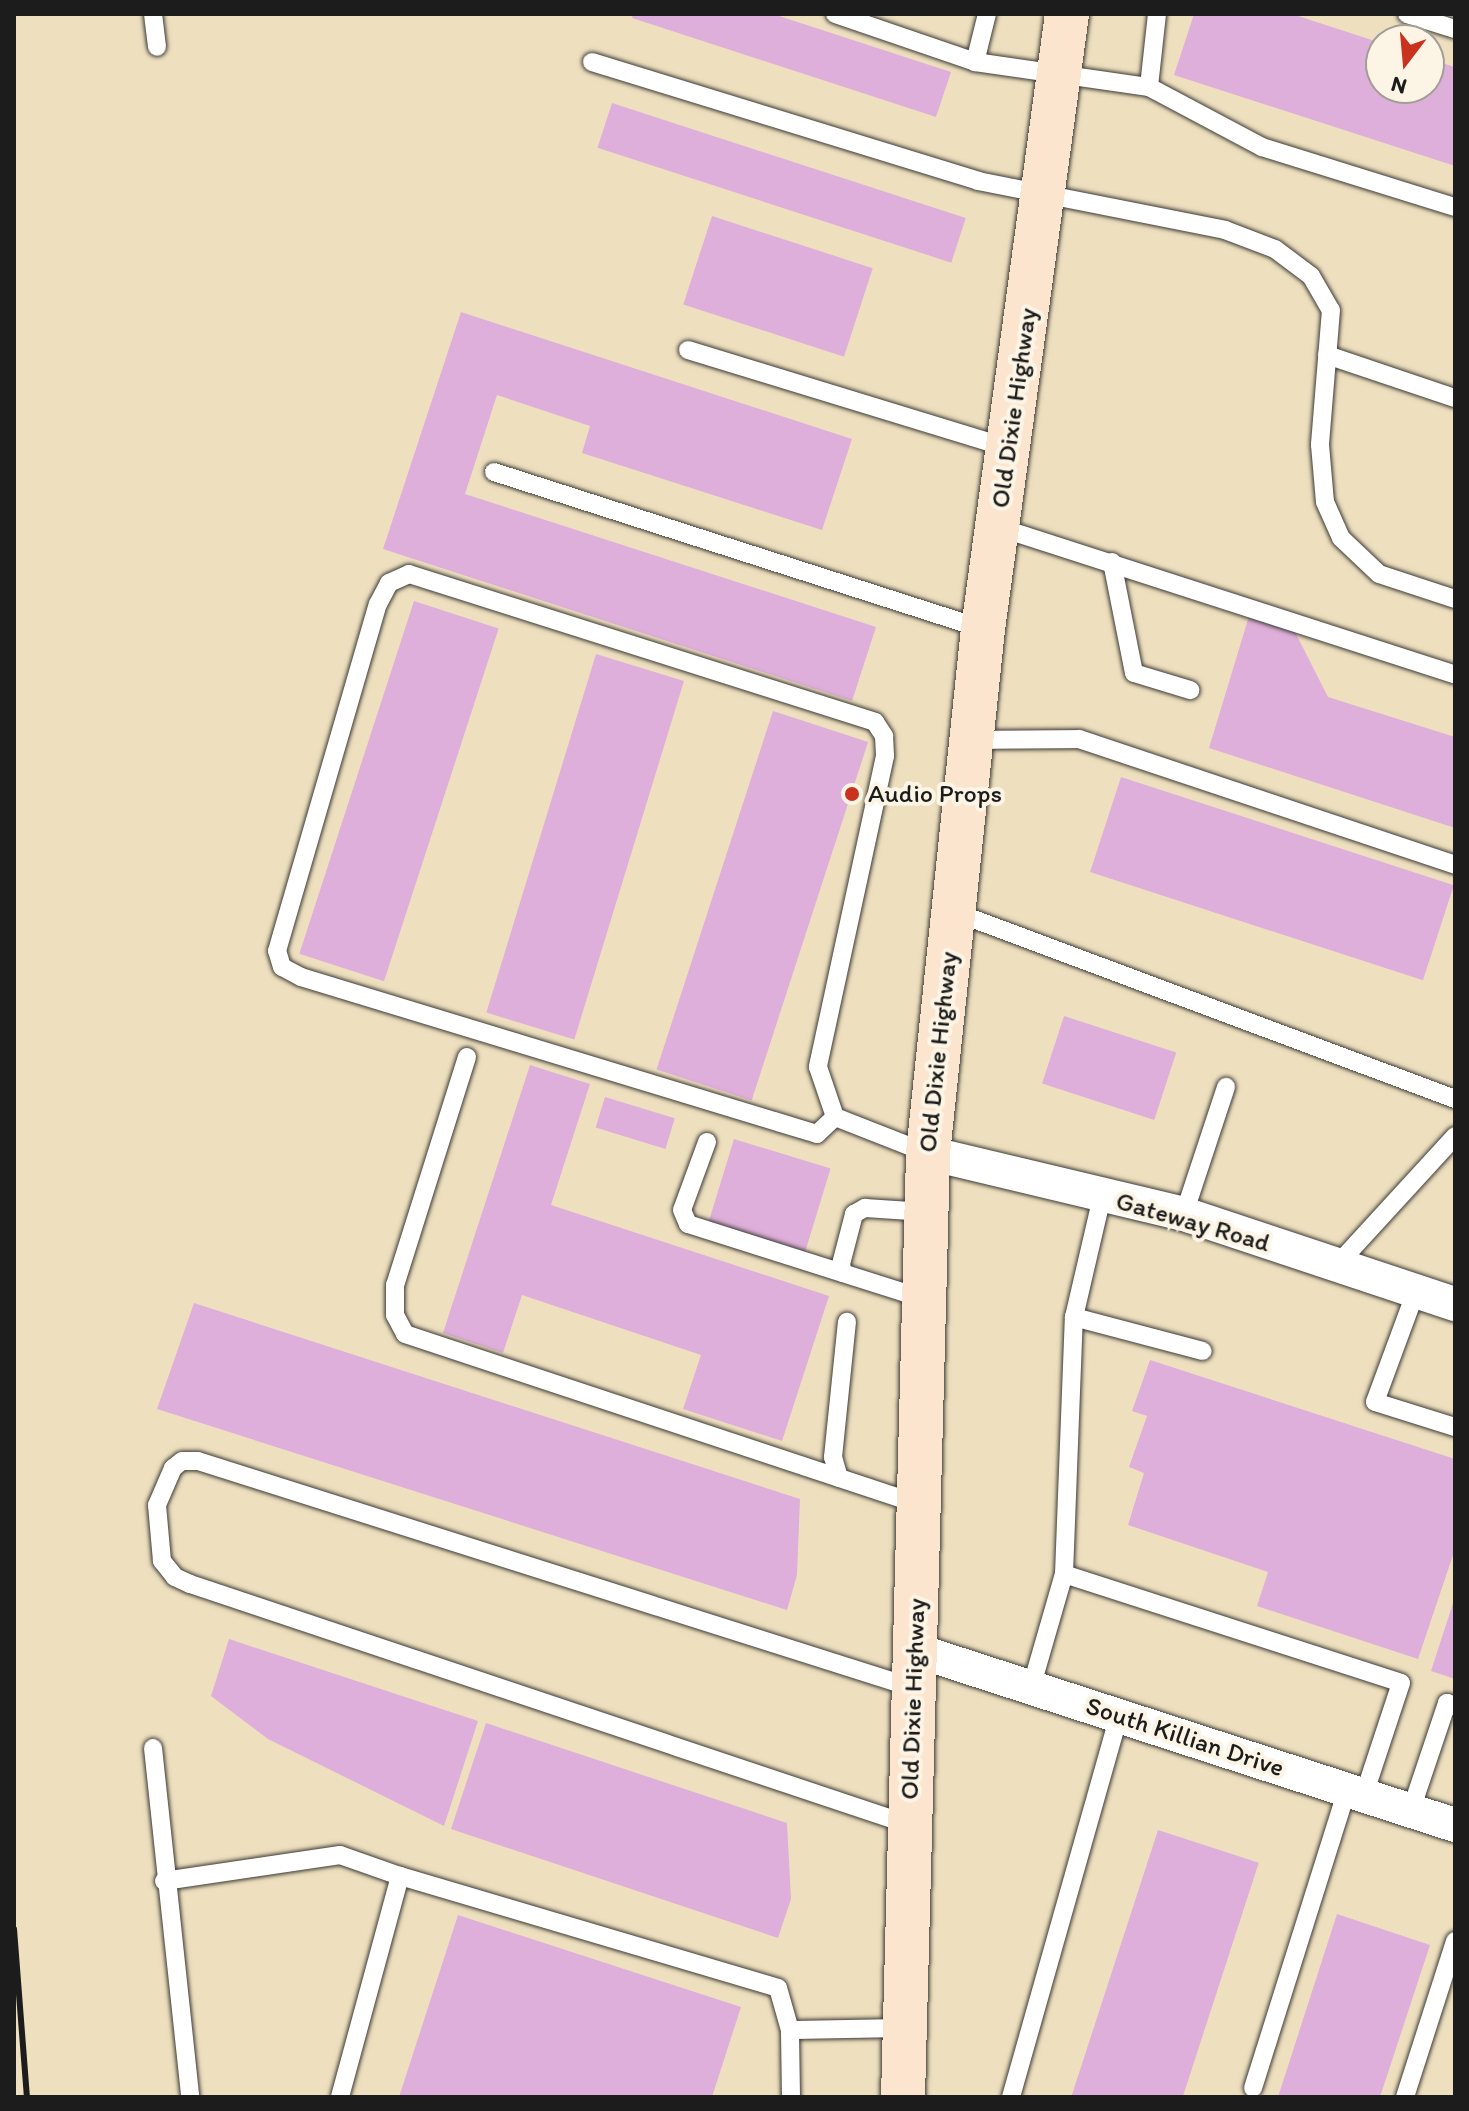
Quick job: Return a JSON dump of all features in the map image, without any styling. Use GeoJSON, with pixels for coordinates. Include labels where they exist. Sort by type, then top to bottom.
{"type":"FeatureCollection","features":[{"type":"Feature","properties":{"kind":"street","name":"Old Dixie Highway"},"geometry":{"type":"LineString","coordinates":[[903,2097],[928,1153],[983,629],[1067,14]]}},
{"type":"Feature","properties":{"kind":"street","name":"Gateway Road"},"geometry":{"type":"LineString","coordinates":[[928,1153],[1102,1197],[1184,1214],[1455,1304]]}},
{"type":"Feature","properties":{"kind":"street","name":"South Killian Drive"},"geometry":{"type":"LineString","coordinates":[[914,1669],[1031,1688],[1455,1825]]}},
{"type":"Feature","properties":{"kind":"lane"},"geometry":{"type":"LineString","coordinates":[[153,14],[157,47]]}},
{"type":"Feature","properties":{"kind":"lane"},"geometry":{"type":"LineString","coordinates":[[835,14],[975,62],[1149,87],[1262,147],[1455,207]]}},
{"type":"Feature","properties":{"kind":"lane"},"geometry":{"type":"LineString","coordinates":[[975,62],[987,14]]}},
{"type":"Feature","properties":{"kind":"lane"},"geometry":{"type":"LineString","coordinates":[[1149,87],[1157,14]]}},
{"type":"Feature","properties":{"kind":"lane"},"geometry":{"type":"LineString","coordinates":[[1407,14],[1455,29]]}},
{"type":"Feature","properties":{"kind":"lane"},"geometry":{"type":"LineString","coordinates":[[592,62],[978,181],[1043,191],[1225,230],[1275,249],[1311,276],[1331,310],[1320,445],[1325,502],[1341,538],[1379,574],[1455,599]]}},
{"type":"Feature","properties":{"kind":"lane"},"geometry":{"type":"LineString","coordinates":[[688,350],[1008,448]]}},
{"type":"Feature","properties":{"kind":"lane"},"geometry":{"type":"LineString","coordinates":[[1327,355],[1455,398]]}},
{"type":"Feature","properties":{"kind":"lane"},"geometry":{"type":"LineString","coordinates":[[494,472],[983,629]]}},
{"type":"Feature","properties":{"kind":"lane"},"geometry":{"type":"LineString","coordinates":[[998,527],[1455,675]]}},
{"type":"Feature","properties":{"kind":"lane"},"geometry":{"type":"LineString","coordinates":[[1112,562],[1134,673],[1190,690]]}},
{"type":"Feature","properties":{"kind":"lane"},"geometry":{"type":"LineString","coordinates":[[409,574],[875,722],[884,736],[885,756],[818,1067],[835,1117],[817,1134],[301,977],[282,967],[277,951],[378,604],[389,583],[409,574]]}},
{"type":"Feature","properties":{"kind":"lane"},"geometry":{"type":"LineString","coordinates":[[971,740],[1079,739],[1455,865]]}},
{"type":"Feature","properties":{"kind":"lane"},"geometry":{"type":"LineString","coordinates":[[952,911],[1455,1099]]}},
{"type":"Feature","properties":{"kind":"lane"},"geometry":{"type":"LineString","coordinates":[[467,1057],[395,1285],[395,1315],[405,1334],[918,1504]]}},
{"type":"Feature","properties":{"kind":"lane"},"geometry":{"type":"LineString","coordinates":[[1184,1214],[1226,1087]]}},
{"type":"Feature","properties":{"kind":"lane"},"geometry":{"type":"LineString","coordinates":[[835,1117],[928,1153]]}},
{"type":"Feature","properties":{"kind":"lane"},"geometry":{"type":"LineString","coordinates":[[1337,1265],[1455,1136]]}},
{"type":"Feature","properties":{"kind":"lane"},"geometry":{"type":"LineString","coordinates":[[707,1142],[682,1210],[688,1224],[924,1299]]}},
{"type":"Feature","properties":{"kind":"lane"},"geometry":{"type":"LineString","coordinates":[[1031,1688],[1064,1574],[1074,1317],[1102,1197]]}},
{"type":"Feature","properties":{"kind":"lane"},"geometry":{"type":"LineString","coordinates":[[843,1273],[841,1264],[854,1214],[865,1208],[926,1212]]}},
{"type":"Feature","properties":{"kind":"lane"},"geometry":{"type":"LineString","coordinates":[[1416,1291],[1375,1402],[1455,1427]]}},
{"type":"Feature","properties":{"kind":"lane"},"geometry":{"type":"LineString","coordinates":[[1074,1317],[1203,1351]]}},
{"type":"Feature","properties":{"kind":"lane"},"geometry":{"type":"LineString","coordinates":[[839,1478],[833,1457],[847,1322]]}},
{"type":"Feature","properties":{"kind":"lane"},"geometry":{"type":"LineString","coordinates":[[910,1825],[190,1584],[175,1577],[162,1561],[157,1505],[173,1468],[182,1461],[198,1461],[914,1669]]}},
{"type":"Feature","properties":{"kind":"lane"},"geometry":{"type":"LineString","coordinates":[[1064,1574],[1401,1683],[1355,1792],[1253,2088]]}},
{"type":"Feature","properties":{"kind":"lane"},"geometry":{"type":"LineString","coordinates":[[1411,1810],[1447,1703],[1455,1706]]}},
{"type":"Feature","properties":{"kind":"lane"},"geometry":{"type":"LineString","coordinates":[[1011,2097],[1119,1716]]}},
{"type":"Feature","properties":{"kind":"lane"},"geometry":{"type":"LineString","coordinates":[[153,1748],[164,1881],[190,2097]]}},
{"type":"Feature","properties":{"kind":"lane"},"geometry":{"type":"LineString","coordinates":[[164,1881],[340,1855],[400,1876],[778,1988],[790,2030],[791,2097]]}},
{"type":"Feature","properties":{"kind":"lane"},"geometry":{"type":"LineString","coordinates":[[340,2097],[400,1876]]}},
{"type":"Feature","properties":{"kind":"lane"},"geometry":{"type":"LineString","coordinates":[[1405,2097],[1455,1941]]}},
{"type":"Feature","properties":{"kind":"lane"},"geometry":{"type":"LineString","coordinates":[[790,2030],[905,2028]]}},
{"type":"Feature","properties":{"kind":"building"},"geometry":{"type":"Polygon","coordinates":[[[633,14],[773,14],[951,72],[936,117],[632,18],[633,14]]]}},
{"type":"Feature","properties":{"kind":"building"},"geometry":{"type":"Polygon","coordinates":[[[1194,14],[1292,14],[1365,38],[1365,104],[1445,104],[1445,64],[1455,67],[1455,166],[1174,75],[1194,14]]]}},
{"type":"Feature","properties":{"kind":"building"},"geometry":{"type":"Polygon","coordinates":[[[612,103],[966,218],[951,263],[597,148],[612,103]]]}},
{"type":"Feature","properties":{"kind":"building"},"geometry":{"type":"Polygon","coordinates":[[[712,216],[873,268],[844,357],[683,304],[712,216]]]}},
{"type":"Feature","properties":{"kind":"building"},"geometry":{"type":"Polygon","coordinates":[[[461,312],[852,439],[822,530],[582,453],[590,426],[497,395],[465,494],[876,627],[852,701],[383,549],[461,312]]]}},
{"type":"Feature","properties":{"kind":"building"},"geometry":{"type":"Polygon","coordinates":[[[414,601],[499,629],[384,981],[299,954],[414,601]]]}},
{"type":"Feature","properties":{"kind":"building"},"geometry":{"type":"Polygon","coordinates":[[[1249,616],[1294,630],[1328,697],[1455,737],[1455,828],[1209,748],[1249,616]]]}},
{"type":"Feature","properties":{"kind":"building"},"geometry":{"type":"Polygon","coordinates":[[[596,654],[684,681],[574,1040],[486,1013],[596,654]]]}},
{"type":"Feature","properties":{"kind":"building"},"geometry":{"type":"Polygon","coordinates":[[[773,711],[868,742],[752,1100],[657,1070],[773,711]]]}},
{"type":"Feature","properties":{"kind":"building"},"geometry":{"type":"Polygon","coordinates":[[[1121,777],[1454,885],[1423,980],[1090,872],[1121,777]]]}},
{"type":"Feature","properties":{"kind":"building"},"geometry":{"type":"Polygon","coordinates":[[[1064,1016],[1176,1052],[1154,1120],[1042,1084],[1064,1016]]]}},
{"type":"Feature","properties":{"kind":"building"},"geometry":{"type":"Polygon","coordinates":[[[530,1065],[590,1084],[551,1205],[829,1296],[782,1441],[683,1409],[701,1355],[522,1295],[503,1353],[443,1333],[530,1065]]]}},
{"type":"Feature","properties":{"kind":"building"},"geometry":{"type":"Polygon","coordinates":[[[605,1097],[675,1118],[665,1149],[596,1128],[605,1097]]]}},
{"type":"Feature","properties":{"kind":"building"},"geometry":{"type":"Polygon","coordinates":[[[734,1139],[831,1169],[805,1254],[708,1224],[734,1139]]]}},
{"type":"Feature","properties":{"kind":"building"},"geometry":{"type":"Polygon","coordinates":[[[194,1303],[800,1499],[797,1575],[787,1610],[157,1409],[194,1303]]]}},
{"type":"Feature","properties":{"kind":"building"},"geometry":{"type":"Polygon","coordinates":[[[1150,1360],[1455,1459],[1455,1549],[1418,1659],[1257,1606],[1268,1572],[1128,1525],[1144,1473],[1129,1467],[1147,1416],[1132,1411],[1150,1360]]]}},
{"type":"Feature","properties":{"kind":"building"},"geometry":{"type":"Polygon","coordinates":[[[1455,1600],[1455,1679],[1431,1671],[1455,1600]]]}},
{"type":"Feature","properties":{"kind":"building"},"geometry":{"type":"Polygon","coordinates":[[[229,1639],[478,1721],[444,1826],[268,1739],[211,1696],[229,1639]]]}},
{"type":"Feature","properties":{"kind":"building"},"geometry":{"type":"Polygon","coordinates":[[[486,1723],[787,1823],[791,1899],[778,1938],[451,1829],[486,1723]]]}},
{"type":"Feature","properties":{"kind":"building"},"geometry":{"type":"Polygon","coordinates":[[[1158,1830],[1259,1863],[1183,2097],[1071,2097],[1158,1830]]]}},
{"type":"Feature","properties":{"kind":"building"},"geometry":{"type":"Polygon","coordinates":[[[1337,1914],[1430,1945],[1380,2097],[1278,2097],[1337,1914]]]}},
{"type":"Feature","properties":{"kind":"building"},"geometry":{"type":"Polygon","coordinates":[[[458,1915],[741,2007],[712,2097],[399,2097],[458,1915]]]}},
{"type":"Feature","properties":{"kind":"railway"},"geometry":{"type":"LineString","coordinates":[[14,1929],[27,2097]]}},
{"type":"Feature","properties":{"kind":"place","name":"Audio Props"},"geometry":{"type":"Point","coordinates":[852,794]}}]}
